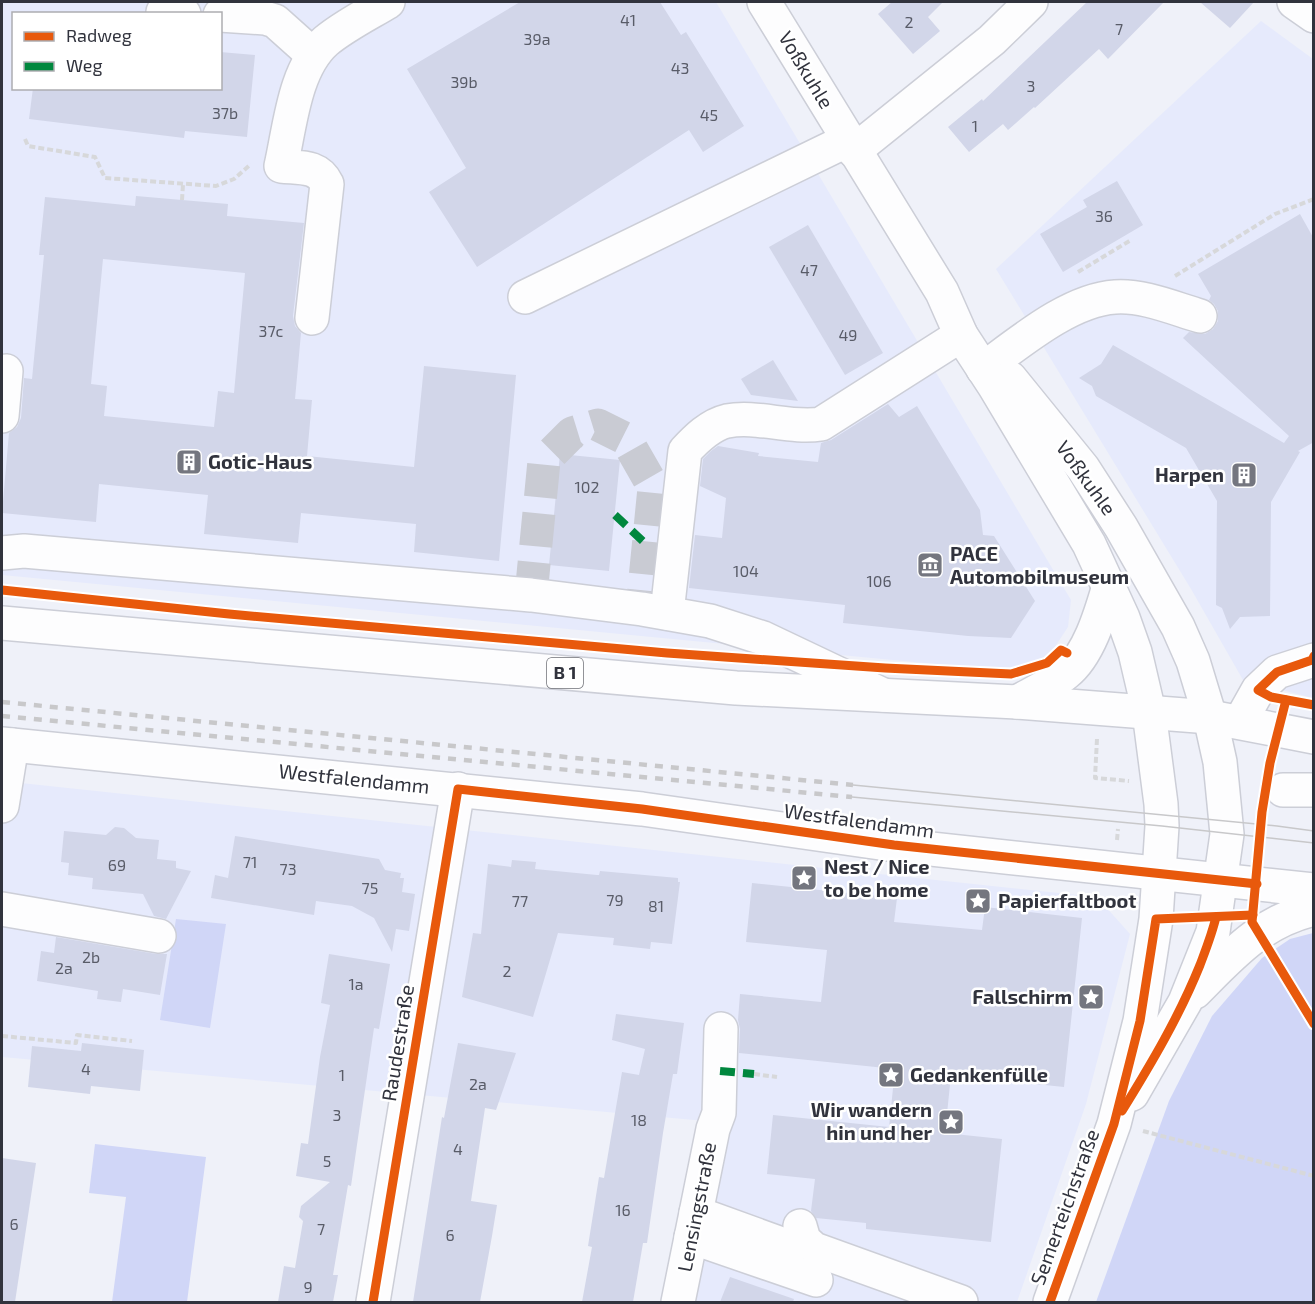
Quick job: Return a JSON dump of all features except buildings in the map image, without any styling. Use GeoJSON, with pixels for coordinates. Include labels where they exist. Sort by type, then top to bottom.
{"type":"FeatureCollection","features":[{"type":"Feature","properties":{"kind":"main road"},"geometry":{"type":"LineString","coordinates":[[312,318],[327,184],[323,175],[313,169],[267,164],[313,55],[326,41],[388,2]]}},
{"type":"Feature","properties":{"kind":"main road","name":"Voßkuhle"},"geometry":{"type":"LineString","coordinates":[[764,2],[942,292],[961,335],[1083,468],[1121,527],[1178,627],[1193,662],[1225,719]]}},
{"type":"Feature","properties":{"kind":"main road"},"geometry":{"type":"LineString","coordinates":[[525,297],[851,146],[992,40],[1031,2]]}},
{"type":"Feature","properties":{"kind":"main road"},"geometry":{"type":"LineString","coordinates":[[1294,2],[1314,16]]}},
{"type":"Feature","properties":{"kind":"main road"},"geometry":{"type":"LineString","coordinates":[[222,15],[265,18],[275,21],[313,55]]}},
{"type":"Feature","properties":{"kind":"main road","name":"Voßkuhle"},"geometry":{"type":"LineString","coordinates":[[942,292],[962,313],[1089,544],[1123,618],[1135,652],[1149,712]]}},
{"type":"Feature","properties":{"kind":"main road"},"geometry":{"type":"LineString","coordinates":[[990,364],[1055,318],[1084,304],[1114,297],[1143,300],[1200,316]]}},
{"type":"Feature","properties":{"kind":"main road"},"geometry":{"type":"LineString","coordinates":[[668,614],[685,451],[700,435],[726,421],[765,421],[807,426],[821,424],[961,335]]}},
{"type":"Feature","properties":{"kind":"main road"},"geometry":{"type":"LineString","coordinates":[[2,416],[6,371]]}},
{"type":"Feature","properties":{"kind":"main road"},"geometry":{"type":"LineString","coordinates":[[2,553],[24,551],[531,596],[668,614],[710,621],[763,638],[883,695]]}},
{"type":"Feature","properties":{"kind":"main road"},"geometry":{"type":"LineString","coordinates":[[1017,702],[1067,673],[1088,644],[1109,586]]}},
{"type":"Feature","properties":{"kind":"main road","name":"B 1"},"geometry":{"type":"LineString","coordinates":[[2,623],[736,688],[1017,702],[1149,712],[1225,719],[1314,736]]}},
{"type":"Feature","properties":{"kind":"main road"},"geometry":{"type":"LineString","coordinates":[[1225,719],[1277,672],[1313,659]]}},
{"type":"Feature","properties":{"kind":"main road","name":"Semerteichstraße"},"geometry":{"type":"LineString","coordinates":[[1050,1302],[1114,1124],[1140,1022],[1156,919],[1162,826],[1149,712]]}},
{"type":"Feature","properties":{"kind":"main road","name":"Semerteichstraße"},"geometry":{"type":"LineString","coordinates":[[1114,1124],[1158,1052],[1185,1002],[1213,932],[1227,834],[1220,762],[1225,719]]}},
{"type":"Feature","properties":{"kind":"main road"},"geometry":{"type":"LineString","coordinates":[[2,806],[7,745]]}},
{"type":"Feature","properties":{"kind":"main road","name":"Westfalendamm"},"geometry":{"type":"LineString","coordinates":[[7,745],[642,809],[894,845],[1314,890]]}},
{"type":"Feature","properties":{"kind":"main road","name":"Raudestraße"},"geometry":{"type":"LineString","coordinates":[[373,1302],[458,789]]}},
{"type":"Feature","properties":{"kind":"main road"},"geometry":{"type":"LineString","coordinates":[[2,909],[159,936]]}},
{"type":"Feature","properties":{"kind":"main road"},"geometry":{"type":"LineString","coordinates":[[1185,1002],[1247,940],[1282,918],[1314,909]]}},
{"type":"Feature","properties":{"kind":"main road","name":"Lensingstraße"},"geometry":{"type":"LineString","coordinates":[[678,1302],[713,1129],[719,1113],[721,1029]]}},
{"type":"Feature","properties":{"kind":"main road"},"geometry":{"type":"LineString","coordinates":[[693,1225],[810,1252],[961,1302]]}},
{"type":"Feature","properties":{"kind":"path"},"geometry":{"type":"LineString","coordinates":[[25,139],[28,146],[95,157],[105,178],[216,186],[225,184],[244,171],[267,164]]}},
{"type":"Feature","properties":{"kind":"path"},"geometry":{"type":"LineString","coordinates":[[182,200],[183,183]]}},
{"type":"Feature","properties":{"kind":"path"},"geometry":{"type":"LineString","coordinates":[[1143,300],[1168,281],[1275,214],[1314,199]]}},
{"type":"Feature","properties":{"kind":"path"},"geometry":{"type":"LineString","coordinates":[[1098,732],[1095,778],[1130,782]]}},
{"type":"Feature","properties":{"kind":"path"},"geometry":{"type":"LineString","coordinates":[[1117,840],[1118,829]]}},
{"type":"Feature","properties":{"kind":"path"},"geometry":{"type":"LineString","coordinates":[[1270,953],[1314,1024]]}},
{"type":"Feature","properties":{"kind":"path"},"geometry":{"type":"LineString","coordinates":[[2,1036],[76,1043],[77,1035],[132,1041]]}},
{"type":"Feature","properties":{"kind":"path"},"geometry":{"type":"LineString","coordinates":[[754,1074],[777,1077]]}},
{"type":"Feature","properties":{"kind":"path"},"geometry":{"type":"LineString","coordinates":[[1114,1124],[1314,1176]]}},
{"type":"Feature","properties":{"kind":"shaded area"},"geometry":{"type":"Polygon","coordinates":[[[2,2],[716,2],[1071,600],[1068,627],[1045,662],[1008,671],[2,575],[2,2]]]}},
{"type":"Feature","properties":{"kind":"shaded area"},"geometry":{"type":"Polygon","coordinates":[[[1261,21],[1313,59],[1313,698],[1243,680],[1191,589],[996,269],[1261,21]]]}},
{"type":"Feature","properties":{"kind":"shaded area"},"geometry":{"type":"Polygon","coordinates":[[[2,781],[1097,897],[1130,934],[1086,1104],[1017,1302],[692,1302],[727,1123],[2,1057],[2,781]]]}},
{"type":"Feature","properties":{"kind":"shaded area"},"geometry":{"type":"Polygon","coordinates":[[[176,919],[226,924],[210,1028],[160,1020],[176,919]]]}},
{"type":"Feature","properties":{"kind":"shaded area"},"geometry":{"type":"Polygon","coordinates":[[[1313,933],[1313,1302],[1096,1302],[1169,1101],[1212,1016],[1262,958],[1290,939],[1313,933]]]}},
{"type":"Feature","properties":{"kind":"shaded area"},"geometry":{"type":"Polygon","coordinates":[[[95,1144],[206,1157],[187,1302],[112,1302],[126,1197],[89,1193],[95,1144]]]}},
{"type":"Feature","properties":{"kind":"tunnel"},"geometry":{"type":"LineString","coordinates":[[531,595],[544,461],[572,433],[598,425],[626,439],[654,488],[642,609]]}},
{"type":"Feature","properties":{"kind":"tram line"},"geometry":{"type":"LineString","coordinates":[[853,785],[1314,831]]}},
{"type":"Feature","properties":{"kind":"tram line"},"geometry":{"type":"LineString","coordinates":[[852,797],[1162,826],[1314,843]]}},
{"type":"Feature","properties":{"kind":"railway"},"geometry":{"type":"LineString","coordinates":[[2,702],[853,785]]}},
{"type":"Feature","properties":{"kind":"railway"},"geometry":{"type":"LineString","coordinates":[[2,716],[852,797]]}},
{"type":"Feature","properties":{"kind":"marked path"},"geometry":{"type":"LineString","coordinates":[[615,515],[648,546]]}},
{"type":"Feature","properties":{"kind":"marked path"},"geometry":{"type":"LineString","coordinates":[[720,1071],[754,1074]]}},
{"type":"Feature","properties":{"kind":"cycle path"},"geometry":{"type":"LineString","coordinates":[[2,590],[229,614],[667,653],[885,668],[1011,674],[1047,663],[1061,650],[1067,653]]}},
{"type":"Feature","properties":{"kind":"cycle path"},"geometry":{"type":"LineString","coordinates":[[1314,656],[1312,660],[1277,672],[1258,690],[1271,697],[1314,705]]}},
{"type":"Feature","properties":{"kind":"cycle path"},"geometry":{"type":"LineString","coordinates":[[1286,700],[1270,763],[1262,812],[1252,922],[1314,1024]]}},
{"type":"Feature","properties":{"kind":"cycle path"},"geometry":{"type":"LineString","coordinates":[[373,1302],[458,789],[642,809],[894,845],[1257,884]]}},
{"type":"Feature","properties":{"kind":"cycle path"},"geometry":{"type":"LineString","coordinates":[[1050,1302],[1114,1124],[1140,1021],[1156,919],[1253,915]]}},
{"type":"Feature","properties":{"kind":"cycle path"},"geometry":{"type":"LineString","coordinates":[[1122,1111],[1174,1022],[1200,965],[1216,917]]}},
{"type":"Feature","properties":{"kind":"place","name":"Gotic-Haus"},"geometry":{"type":"Point","coordinates":[189,462]}},
{"type":"Feature","properties":{"kind":"place","name":"Harpen"},"geometry":{"type":"Point","coordinates":[1244,475]}},
{"type":"Feature","properties":{"kind":"place","name":"PACE Automobilmuseum"},"geometry":{"type":"Point","coordinates":[930,565]}},
{"type":"Feature","properties":{"kind":"place","name":"Nest / Nice to be home"},"geometry":{"type":"Point","coordinates":[804,878]}},
{"type":"Feature","properties":{"kind":"place","name":"Papierfaltboot"},"geometry":{"type":"Point","coordinates":[978,901]}},
{"type":"Feature","properties":{"kind":"place","name":"Fallschirm"},"geometry":{"type":"Point","coordinates":[1091,997]}},
{"type":"Feature","properties":{"kind":"place","name":"Gedankenfülle"},"geometry":{"type":"Point","coordinates":[891,1075]}},
{"type":"Feature","properties":{"kind":"place","name":"Wir wandern hin und her"},"geometry":{"type":"Point","coordinates":[951,1122]}}]}
